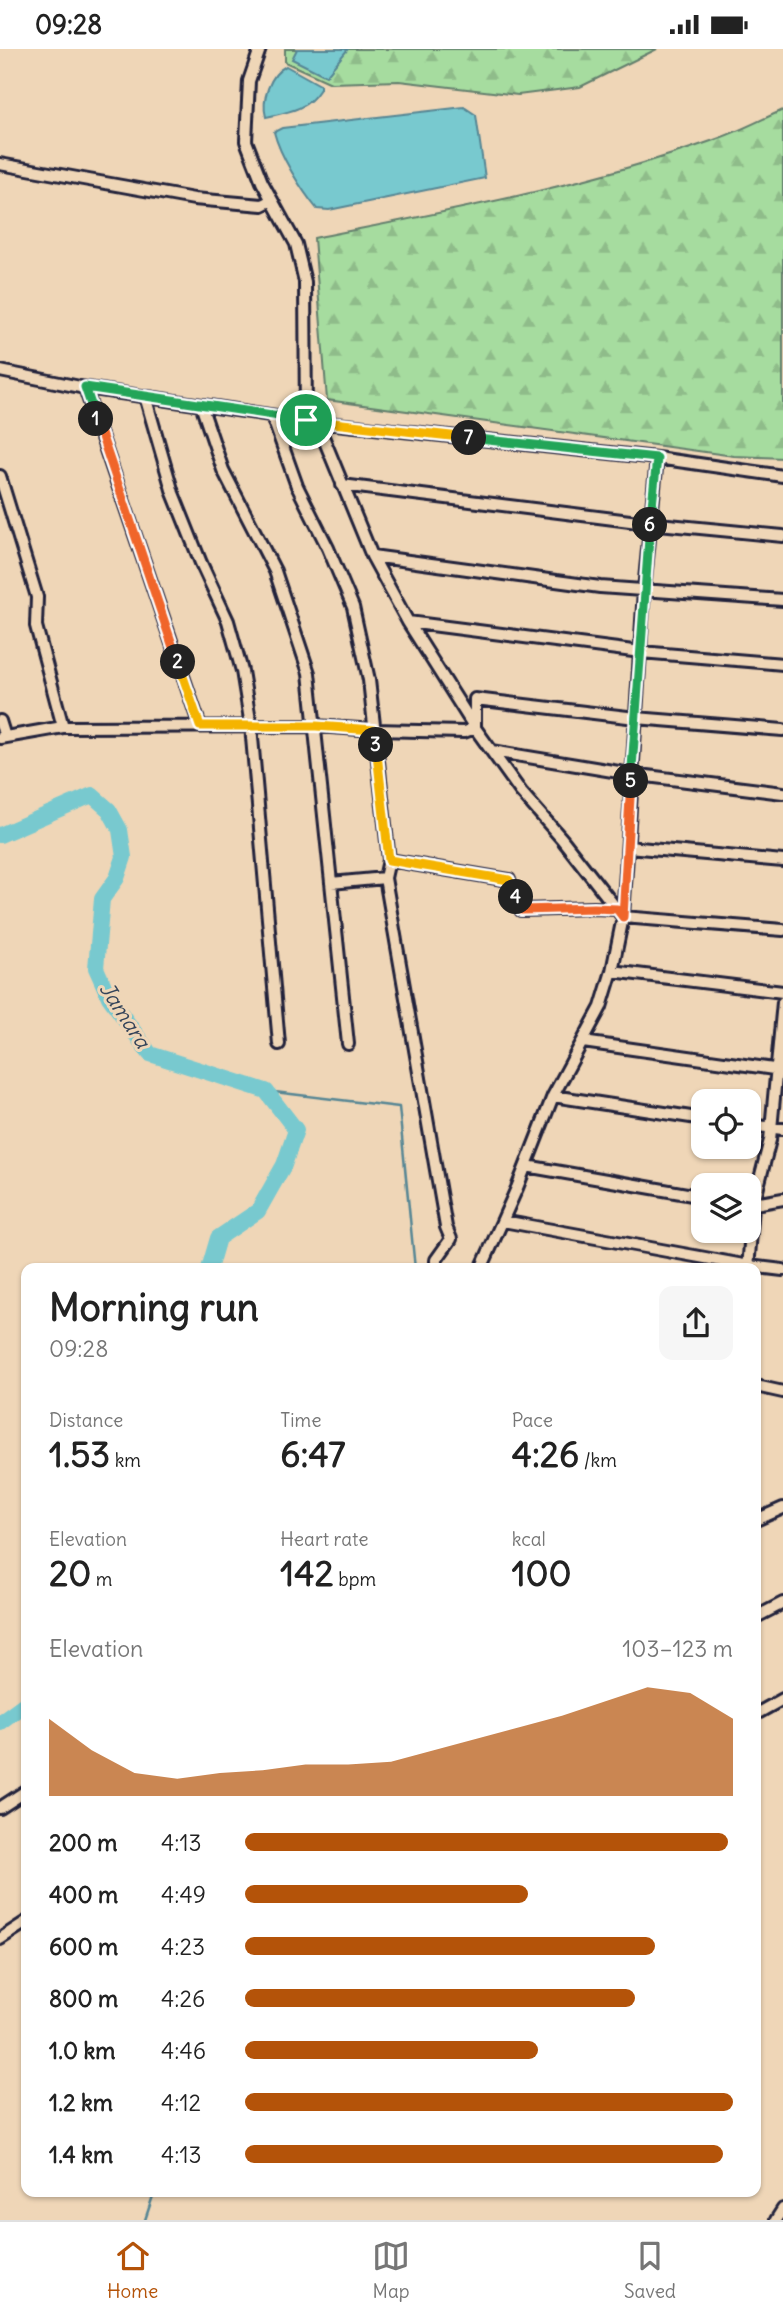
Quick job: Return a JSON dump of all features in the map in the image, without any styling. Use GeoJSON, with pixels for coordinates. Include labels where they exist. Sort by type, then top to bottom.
{"type":"FeatureCollection","features":[{"type":"Feature","properties":{"kind":"street"},"geometry":{"type":"LineString","coordinates":[[260,49],[249,81],[246,141],[262,182],[296,244],[305,282],[312,421],[372,556],[408,622],[475,728],[521,792],[620,913]]}},
{"type":"Feature","properties":{"kind":"street"},"geometry":{"type":"LineString","coordinates":[[0,164],[226,203],[262,205],[272,200]]}},
{"type":"Feature","properties":{"kind":"street"},"geometry":{"type":"LineString","coordinates":[[0,371],[272,416],[657,458],[783,476]]}},
{"type":"Feature","properties":{"kind":"street"},"geometry":{"type":"LineString","coordinates":[[85,387],[200,726]]}},
{"type":"Feature","properties":{"kind":"street"},"geometry":{"type":"LineString","coordinates":[[145,396],[173,493],[228,621],[242,671],[251,726],[279,1044]]}},
{"type":"Feature","properties":{"kind":"street"},"geometry":{"type":"LineString","coordinates":[[201,405],[223,470],[275,571],[309,673],[348,1044]]}},
{"type":"Feature","properties":{"kind":"street"},"geometry":{"type":"LineString","coordinates":[[272,416],[297,486],[353,607],[369,680],[389,860],[385,878],[446,1227],[452,1239],[436,1263]]}},
{"type":"Feature","properties":{"kind":"street"},"geometry":{"type":"LineString","coordinates":[[484,1263],[553,1096],[601,1007],[612,971],[628,847],[644,590],[657,458]]}},
{"type":"Feature","properties":{"kind":"street"},"geometry":{"type":"LineString","coordinates":[[0,477],[37,597],[36,626],[63,727]]}},
{"type":"Feature","properties":{"kind":"street"},"geometry":{"type":"LineString","coordinates":[[342,485],[650,523],[783,536]]}},
{"type":"Feature","properties":{"kind":"street"},"geometry":{"type":"LineString","coordinates":[[372,556],[600,587],[783,600]]}},
{"type":"Feature","properties":{"kind":"street"},"geometry":{"type":"LineString","coordinates":[[408,622],[642,652],[783,664]]}},
{"type":"Feature","properties":{"kind":"street"},"geometry":{"type":"LineString","coordinates":[[475,728],[475,699],[636,718],[783,730]]}},
{"type":"Feature","properties":{"kind":"street"},"geometry":{"type":"LineString","coordinates":[[0,721],[2,738],[63,727],[316,726],[464,732],[475,728]]}},
{"type":"Feature","properties":{"kind":"street"},"geometry":{"type":"LineString","coordinates":[[492,751],[631,774],[783,793]]}},
{"type":"Feature","properties":{"kind":"street"},"geometry":{"type":"LineString","coordinates":[[628,847],[783,861]]}},
{"type":"Feature","properties":{"kind":"street"},"geometry":{"type":"LineString","coordinates":[[389,860],[509,880],[521,910],[594,908],[783,930]]}},
{"type":"Feature","properties":{"kind":"street"},"geometry":{"type":"LineString","coordinates":[[331,883],[385,878]]}},
{"type":"Feature","properties":{"kind":"street"},"geometry":{"type":"LineString","coordinates":[[612,971],[783,992]]}},
{"type":"Feature","properties":{"kind":"street"},"geometry":{"type":"LineString","coordinates":[[761,1176],[777,1128],[783,1002]]}},
{"type":"Feature","properties":{"kind":"street"},"geometry":{"type":"LineString","coordinates":[[583,1042],[780,1070]]}},
{"type":"Feature","properties":{"kind":"street"},"geometry":{"type":"LineString","coordinates":[[553,1096],[691,1117]]}},
{"type":"Feature","properties":{"kind":"street"},"geometry":{"type":"LineString","coordinates":[[526,1166],[691,1195]]}},
{"type":"Feature","properties":{"kind":"street"},"geometry":{"type":"LineString","coordinates":[[761,1204],[783,1199]]}},
{"type":"Feature","properties":{"kind":"street"},"geometry":{"type":"LineString","coordinates":[[503,1221],[727,1263]]}},
{"type":"Feature","properties":{"kind":"street"},"geometry":{"type":"LineString","coordinates":[[748,1263],[749,1243]]}},
{"type":"Feature","properties":{"kind":"street"},"geometry":{"type":"LineString","coordinates":[[761,1268],[783,1270]]}},
{"type":"Feature","properties":{"kind":"street"},"geometry":{"type":"LineString","coordinates":[[761,1386],[783,1392]]}},
{"type":"Feature","properties":{"kind":"street"},"geometry":{"type":"LineString","coordinates":[[761,1518],[783,1508]]}},
{"type":"Feature","properties":{"kind":"street"},"geometry":{"type":"LineString","coordinates":[[761,1614],[783,1603]]}},
{"type":"Feature","properties":{"kind":"street"},"geometry":{"type":"LineString","coordinates":[[761,1711],[783,1699]]}},
{"type":"Feature","properties":{"kind":"street"},"geometry":{"type":"LineString","coordinates":[[0,1808],[21,1797]]}},
{"type":"Feature","properties":{"kind":"street"},"geometry":{"type":"LineString","coordinates":[[0,1939],[21,1925]]}},
{"type":"Feature","properties":{"kind":"street"},"geometry":{"type":"LineString","coordinates":[[776,2220],[783,2209]]}},
{"type":"Feature","properties":{"kind":"green space"},"geometry":{"type":"Polygon","coordinates":[[[285,49],[657,49],[580,87],[518,95],[399,81],[331,83],[285,62],[285,49]]]}},
{"type":"Feature","properties":{"kind":"green space"},"geometry":{"type":"Polygon","coordinates":[[[783,110],[783,458],[734,456],[327,400],[314,238],[516,196],[616,171],[723,137],[783,110]]]}},
{"type":"Feature","properties":{"kind":"water"},"geometry":{"type":"Polygon","coordinates":[[[297,49],[348,49],[326,76],[292,59],[297,49]]]}},
{"type":"Feature","properties":{"kind":"water"},"geometry":{"type":"Polygon","coordinates":[[[286,66],[320,85],[320,89],[303,106],[266,117],[268,88],[275,75],[286,66]]]}},
{"type":"Feature","properties":{"kind":"water"},"geometry":{"type":"Polygon","coordinates":[[[464,107],[476,115],[485,178],[329,210],[317,209],[304,192],[286,162],[274,132],[282,128],[464,107]]]}},
{"type":"Feature","properties":{"kind":"waterway","name":"Jamara"},"geometry":{"type":"LineString","coordinates":[[0,835],[92,795],[109,810],[120,830],[124,857],[117,878],[102,899],[96,968],[109,997],[150,1054],[266,1091],[296,1130],[284,1165],[258,1211],[218,1238],[211,1263]]}},
{"type":"Feature","properties":{"kind":"waterway"},"geometry":{"type":"LineString","coordinates":[[266,1091],[399,1107],[414,1263]]}},
{"type":"Feature","properties":{"kind":"waterway","name":"Jamara"},"geometry":{"type":"LineString","coordinates":[[0,1722],[21,1707]]}},
{"type":"Feature","properties":{"kind":"waterway"},"geometry":{"type":"LineString","coordinates":[[145,2220],[153,2197]]}},
{"type":"Feature","properties":{"kind":"route"},"geometry":{"type":"LineString","coordinates":[[85,387],[306,420],[657,458],[644,590],[623,917],[617,909],[521,910],[509,880],[389,860],[374,730],[316,726],[200,726],[85,387]]}}]}
